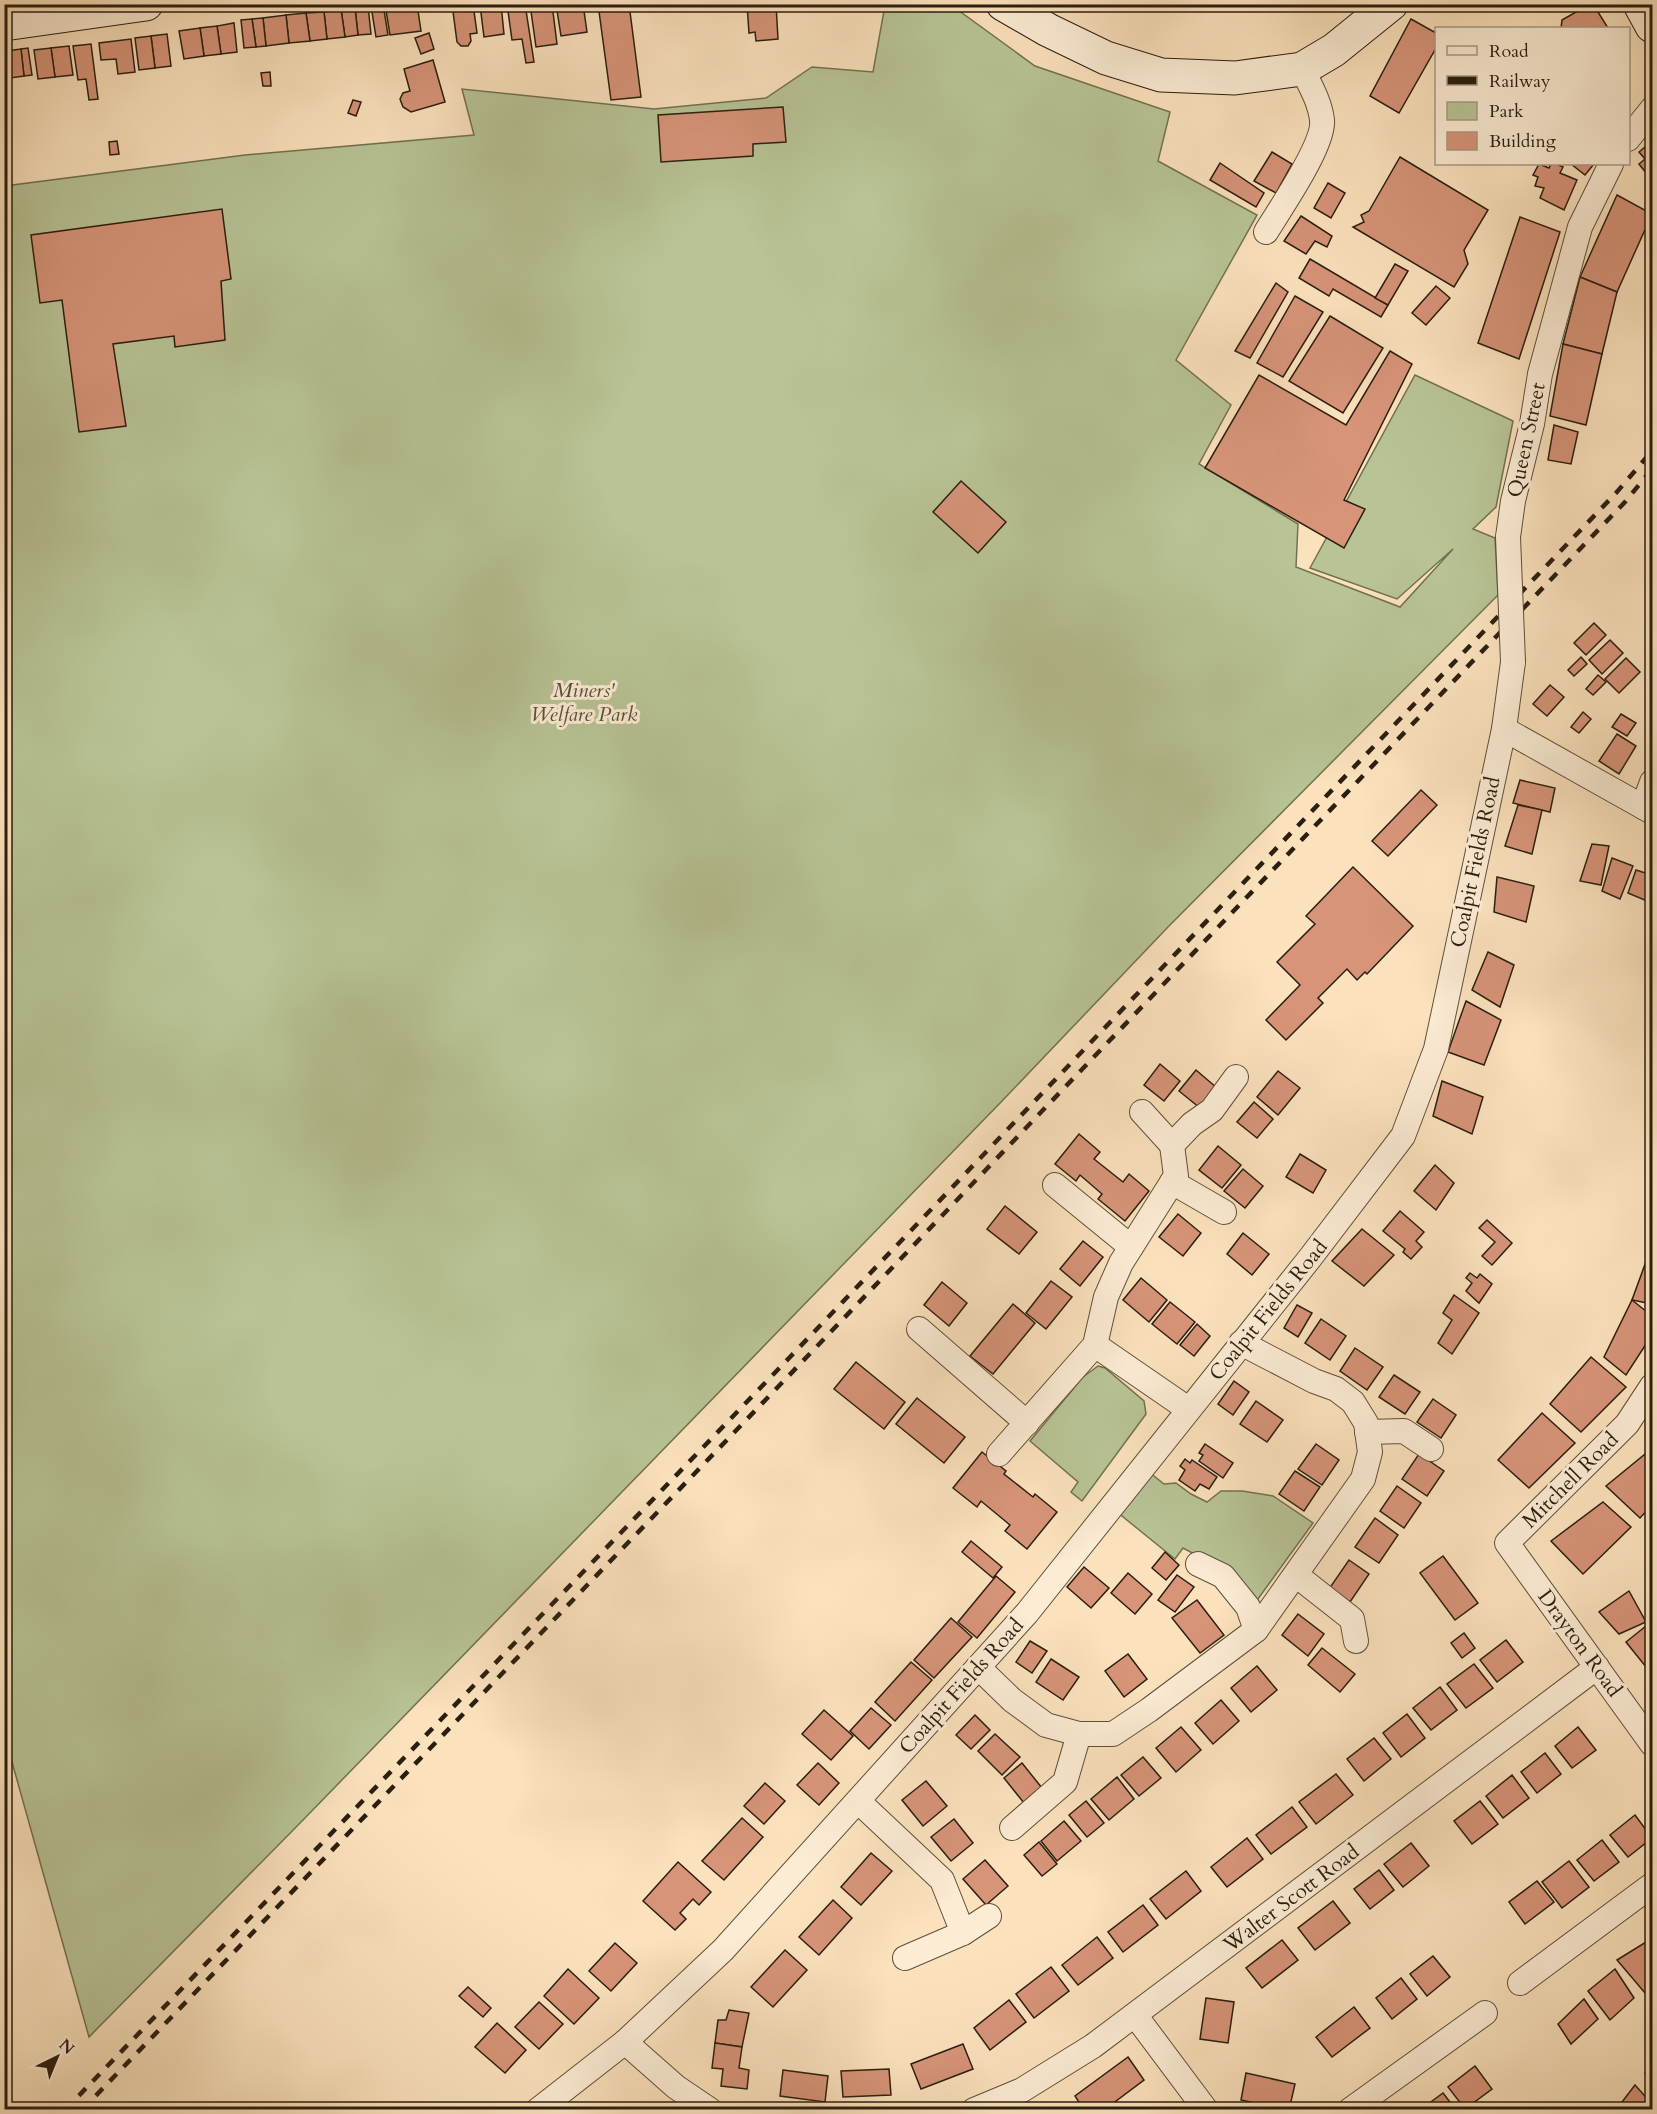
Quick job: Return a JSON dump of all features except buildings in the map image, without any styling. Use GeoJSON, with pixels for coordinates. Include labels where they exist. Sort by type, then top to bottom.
{"type":"FeatureCollection","features":[{"type":"Feature","properties":{"kind":"main road"},"geometry":{"type":"LineString","coordinates":[[14,16],[146,4]]}},
{"type":"Feature","properties":{"kind":"main road"},"geometry":{"type":"LineString","coordinates":[[1003,4],[1048,30],[1106,58],[1161,75],[1234,78],[1302,69],[1334,50],[1391,4]]}},
{"type":"Feature","properties":{"kind":"street"},"geometry":{"type":"LineString","coordinates":[[1266,232],[1314,151],[1323,122],[1314,92],[1302,69]]}},
{"type":"Feature","properties":{"kind":"street"},"geometry":{"type":"LineString","coordinates":[[1630,138],[1653,109]]}},
{"type":"Feature","properties":{"kind":"street","name":"Queen Street"},"geometry":{"type":"LineString","coordinates":[[1504,729],[1513,662],[1508,537],[1513,501],[1532,424],[1540,374],[1580,227],[1611,165]]}},
{"type":"Feature","properties":{"kind":"street"},"geometry":{"type":"LineString","coordinates":[[1504,729],[1648,809],[1653,782]]}},
{"type":"Feature","properties":{"kind":"street","name":"Coalpit Fields Road"},"geometry":{"type":"LineString","coordinates":[[537,2109],[625,2042],[723,1950],[1027,1613],[1310,1258],[1403,1136],[1436,1048],[1504,729]]}},
{"type":"Feature","properties":{"kind":"street"},"geometry":{"type":"LineString","coordinates":[[1172,1144],[1192,1124],[1212,1110],[1236,1077]]}},
{"type":"Feature","properties":{"kind":"street"},"geometry":{"type":"LineString","coordinates":[[999,1454],[1095,1345],[1106,1297],[1121,1263],[1176,1176],[1172,1144],[1142,1112]]}},
{"type":"Feature","properties":{"kind":"street"},"geometry":{"type":"LineString","coordinates":[[1172,1182],[1224,1212]]}},
{"type":"Feature","properties":{"kind":"street"},"geometry":{"type":"LineString","coordinates":[[1055,1185],[1131,1247]]}},
{"type":"Feature","properties":{"kind":"street"},"geometry":{"type":"LineString","coordinates":[[920,1329],[1027,1423]]}},
{"type":"Feature","properties":{"kind":"street"},"geometry":{"type":"LineString","coordinates":[[978,1668],[1012,1700],[1046,1725],[1079,1734],[1113,1734],[1158,1704],[1256,1630],[1363,1479],[1370,1452],[1366,1423],[1353,1402],[1336,1389],[1314,1381],[1241,1343]]}},
{"type":"Feature","properties":{"kind":"street"},"geometry":{"type":"LineString","coordinates":[[1095,1345],[1188,1409]]}},
{"type":"Feature","properties":{"kind":"street","name":"Mitchell Road"},"geometry":{"type":"LineString","coordinates":[[1507,1543],[1627,1424],[1653,1386]]}},
{"type":"Feature","properties":{"kind":"street"},"geometry":{"type":"LineString","coordinates":[[1367,1432],[1404,1431],[1431,1449]]}},
{"type":"Feature","properties":{"kind":"street","name":"Drayton Road"},"geometry":{"type":"LineString","coordinates":[[1507,1543],[1653,1744]]}},
{"type":"Feature","properties":{"kind":"street"},"geometry":{"type":"LineString","coordinates":[[1198,1564],[1223,1576],[1248,1607],[1256,1630]]}},
{"type":"Feature","properties":{"kind":"street"},"geometry":{"type":"LineString","coordinates":[[1296,1575],[1352,1619],[1356,1641]]}},
{"type":"Feature","properties":{"kind":"street","name":"Walter Scott Road"},"geometry":{"type":"LineString","coordinates":[[974,2109],[1022,2090],[1093,2046],[1597,1667]]}},
{"type":"Feature","properties":{"kind":"street"},"geometry":{"type":"LineString","coordinates":[[1012,1828],[1065,1782],[1079,1734]]}},
{"type":"Feature","properties":{"kind":"street"},"geometry":{"type":"LineString","coordinates":[[858,1801],[942,1880],[963,1933]]}},
{"type":"Feature","properties":{"kind":"street"},"geometry":{"type":"LineString","coordinates":[[1520,1983],[1653,1885]]}},
{"type":"Feature","properties":{"kind":"street"},"geometry":{"type":"LineString","coordinates":[[905,1959],[963,1933],[989,1916]]}},
{"type":"Feature","properties":{"kind":"street"},"geometry":{"type":"LineString","coordinates":[[1350,2109],[1485,2013]]}},
{"type":"Feature","properties":{"kind":"street"},"geometry":{"type":"LineString","coordinates":[[1135,2015],[1206,2109]]}},
{"type":"Feature","properties":{"kind":"street"},"geometry":{"type":"LineString","coordinates":[[625,2042],[676,2087],[710,2109]]}},
{"type":"Feature","properties":{"kind":"green space","name":"Miners' Welfare Park"},"geometry":{"type":"Polygon","coordinates":[[[885,5],[951,5],[1035,66],[1170,112],[1158,161],[1257,215],[1176,360],[1231,405],[1199,464],[1298,524],[1296,567],[1400,607],[1453,549],[1397,599],[1310,568],[1415,375],[1513,421],[1496,507],[1473,529],[1495,538],[1498,595],[1168,927],[1003,1100],[89,2037],[5,1737],[5,186],[245,155],[474,135],[462,89],[654,109],[766,98],[812,67],[873,72],[885,5]]]}},
{"type":"Feature","properties":{"kind":"green space"},"geometry":{"type":"Polygon","coordinates":[[[1098,1366],[1105,1368],[1144,1401],[1146,1414],[1082,1501],[1071,1492],[1078,1482],[1030,1441],[1083,1377],[1098,1366]]]}},
{"type":"Feature","properties":{"kind":"green space"},"geometry":{"type":"Polygon","coordinates":[[[1149,1472],[1164,1484],[1176,1483],[1207,1502],[1221,1491],[1242,1491],[1273,1496],[1313,1523],[1255,1603],[1219,1567],[1183,1548],[1175,1559],[1117,1512],[1149,1472]]]}},
{"type":"Feature","properties":{"kind":"railway"},"geometry":{"type":"LineString","coordinates":[[65,2110],[791,1356],[1616,493],[1652,451]]}},
{"type":"Feature","properties":{"kind":"railway"},"geometry":{"type":"LineString","coordinates":[[82,2110],[1625,502],[1652,469]]}}]}
